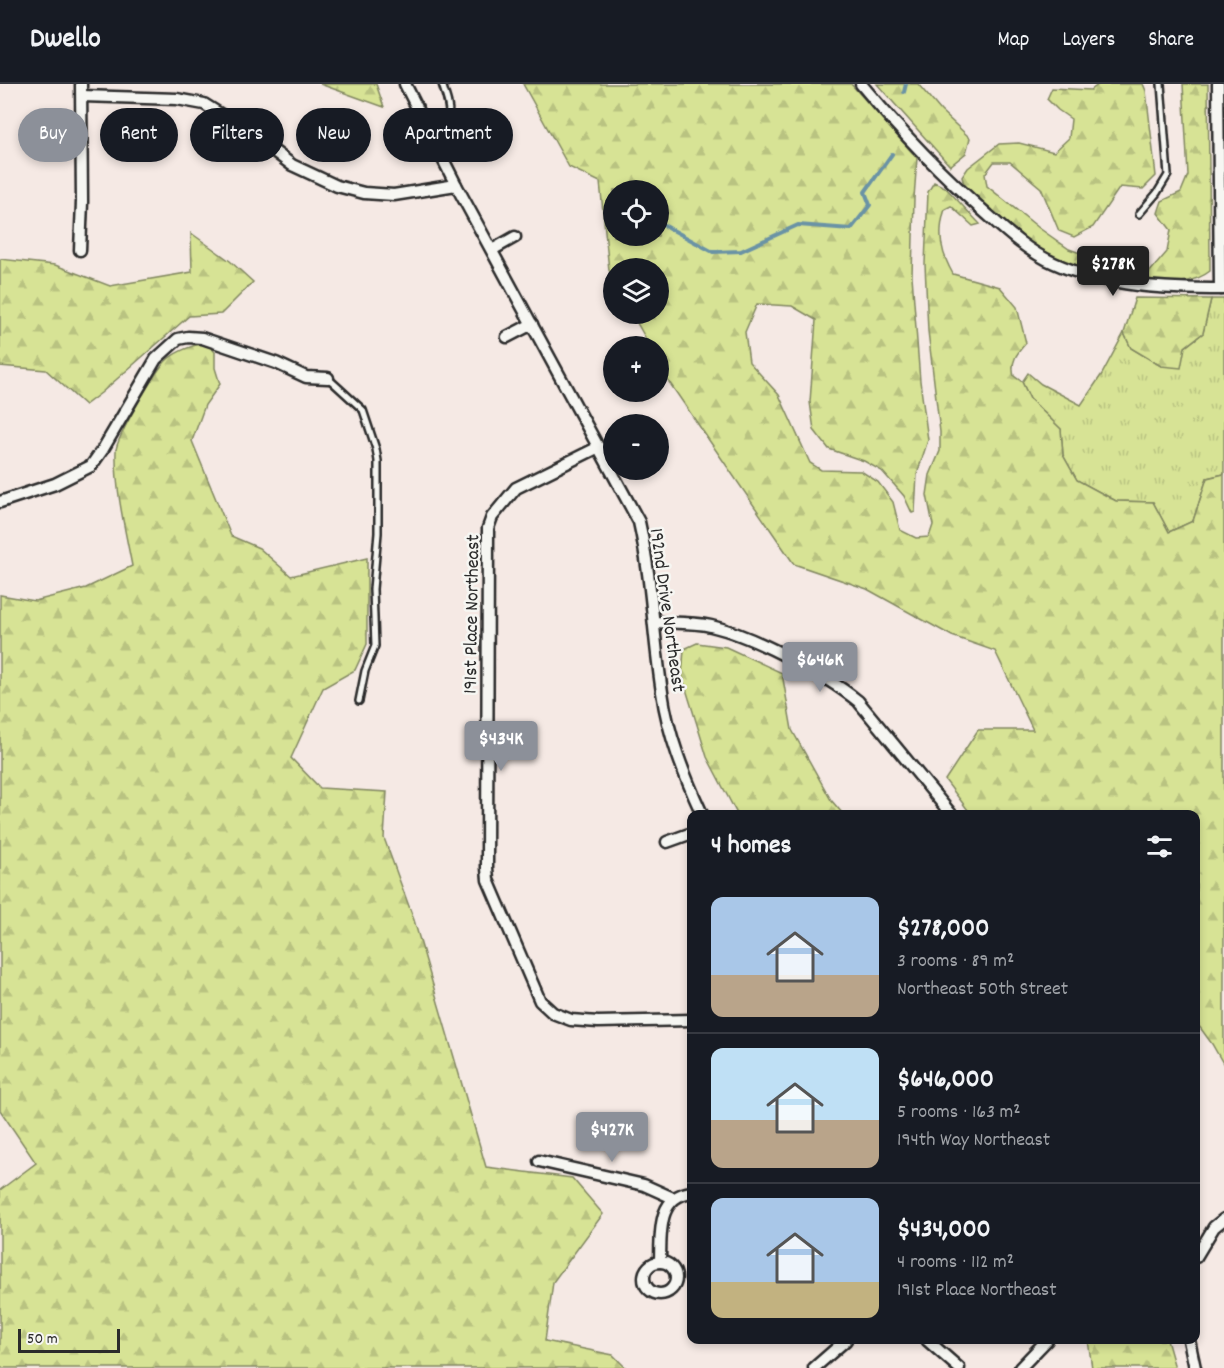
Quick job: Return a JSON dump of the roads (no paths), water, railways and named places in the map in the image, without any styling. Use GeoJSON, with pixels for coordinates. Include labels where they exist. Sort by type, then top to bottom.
{"type":"FeatureCollection","features":[{"type":"Feature","properties":{"kind":"street"},"geometry":{"type":"LineString","coordinates":[[80,250],[81,84]]}},
{"type":"Feature","properties":{"kind":"street","name":"192nd Drive Northeast"},"geometry":{"type":"LineString","coordinates":[[405,84],[417,108]]}},
{"type":"Feature","properties":{"kind":"street"},"geometry":{"type":"LineString","coordinates":[[861,84],[956,188],[1018,242],[1053,263],[1089,276],[1123,284],[1222,289],[1218,84]]}},
{"type":"Feature","properties":{"kind":"street"},"geometry":{"type":"LineString","coordinates":[[82,96],[177,99],[204,104],[249,132],[292,165],[337,186],[364,193],[394,195],[456,185]]}},
{"type":"Feature","properties":{"kind":"street","name":"192nd Drive Northeast"},"geometry":{"type":"LineString","coordinates":[[444,162],[639,522],[655,622],[662,692],[682,772],[700,810]]}},
{"type":"Feature","properties":{"kind":"street"},"geometry":{"type":"LineString","coordinates":[[492,250],[514,237]]}},
{"type":"Feature","properties":{"kind":"street"},"geometry":{"type":"LineString","coordinates":[[507,338],[532,324]]}},
{"type":"Feature","properties":{"kind":"street"},"geometry":{"type":"LineString","coordinates":[[0,502],[55,484],[91,466],[156,359],[178,339],[202,338],[276,363],[306,377],[328,378]]}},
{"type":"Feature","properties":{"kind":"street","name":"191st Place Northeast"},"geometry":{"type":"LineString","coordinates":[[599,447],[516,488],[499,506],[488,528],[488,880],[540,1001],[553,1012],[571,1020],[598,1022],[687,1020]]}},
{"type":"Feature","properties":{"kind":"street"},"geometry":{"type":"LineString","coordinates":[[655,622],[709,626],[743,636],[842,688],[858,701],[948,810]]}},
{"type":"Feature","properties":{"kind":"street"},"geometry":{"type":"LineString","coordinates":[[667,842],[687,835]]}},
{"type":"Feature","properties":{"kind":"street"},"geometry":{"type":"LineString","coordinates":[[539,1161],[644,1185],[674,1198]]}},
{"type":"Feature","properties":{"kind":"street"},"geometry":{"type":"LineString","coordinates":[[660,1262],[664,1210],[674,1198],[687,1194]]}},
{"type":"Feature","properties":{"kind":"street"},"geometry":{"type":"LineString","coordinates":[[1200,1250],[1214,1227],[1224,1219]]}},
{"type":"Feature","properties":{"kind":"street"},"geometry":{"type":"LineString","coordinates":[[814,1368],[841,1344]]}},
{"type":"Feature","properties":{"kind":"street"},"geometry":{"type":"LineString","coordinates":[[932,1344],[959,1368]]}},
{"type":"Feature","properties":{"kind":"street"},"geometry":{"type":"LineString","coordinates":[[1020,1368],[1040,1344]]}},
{"type":"Feature","properties":{"kind":"street"},"geometry":{"type":"LineString","coordinates":[[1190,1344],[1195,1368]]}},
{"type":"Feature","properties":{"kind":"lane"},"geometry":{"type":"LineString","coordinates":[[442,84],[448,108]]}},
{"type":"Feature","properties":{"kind":"lane"},"geometry":{"type":"LineString","coordinates":[[1139,214],[1157,193],[1168,175],[1161,84]]}},
{"type":"Feature","properties":{"kind":"lane"},"geometry":{"type":"LineString","coordinates":[[328,378],[363,410],[378,461],[378,533],[373,589],[375,646],[364,671],[358,701]]}},
{"type":"Feature","properties":{"kind":"waterway"},"geometry":{"type":"LineString","coordinates":[[904,92],[906,84]]}},
{"type":"Feature","properties":{"kind":"waterway"},"geometry":{"type":"LineString","coordinates":[[669,228],[713,252],[741,251],[798,225],[851,229],[870,205],[865,192],[892,154]]}}]}
